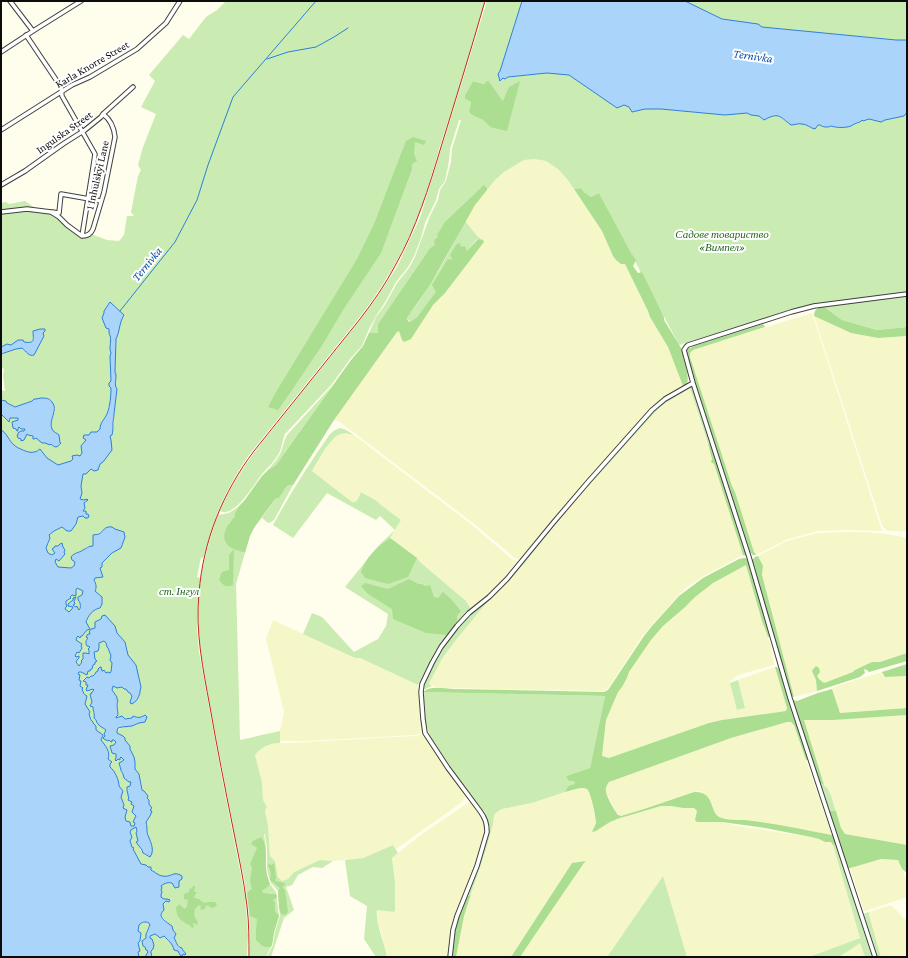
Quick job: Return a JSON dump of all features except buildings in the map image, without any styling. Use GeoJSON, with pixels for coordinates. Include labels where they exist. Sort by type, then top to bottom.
{"type":"FeatureCollection","features":[{"type":"Feature","properties":{"kind":"street"},"geometry":{"type":"LineString","coordinates":[[10,1],[33,31]]}},
{"type":"Feature","properties":{"kind":"street"},"geometry":{"type":"LineString","coordinates":[[1,52],[81,1]]}},
{"type":"Feature","properties":{"kind":"street","name":"Karla Knorre Street"},"geometry":{"type":"LineString","coordinates":[[1,130],[61,92],[90,77],[136,49],[166,23],[180,1]]}},
{"type":"Feature","properties":{"kind":"street"},"geometry":{"type":"LineString","coordinates":[[26,35],[61,87],[62,96],[95,157],[82,236],[51,212]]}},
{"type":"Feature","properties":{"kind":"street","name":"Ingulska Street"},"geometry":{"type":"LineString","coordinates":[[1,185],[25,171],[82,132],[101,117],[133,87]]}},
{"type":"Feature","properties":{"kind":"street","name":"1 Inhulskyi Lane"},"geometry":{"type":"LineString","coordinates":[[82,236],[91,234],[93,229],[106,186],[115,137],[113,124],[103,114]]}},
{"type":"Feature","properties":{"kind":"street"},"geometry":{"type":"LineString","coordinates":[[1,212],[27,209],[59,212],[61,194],[101,201]]}},
{"type":"Feature","properties":{"kind":"street"},"geometry":{"type":"LineString","coordinates":[[875,957],[790,698],[749,557],[693,383],[684,348],[688,345],[814,306],[907,294]]}},
{"type":"Feature","properties":{"kind":"street"},"geometry":{"type":"LineString","coordinates":[[450,957],[453,930],[477,866],[487,832],[487,827],[484,817],[448,768],[425,733],[421,692],[423,681],[436,654],[457,626],[507,579],[583,488],[652,410],[665,399],[693,383]]}},
{"type":"Feature","properties":{"kind":"green space","name":"ст. Інгул"},"geometry":{"type":"Polygon","coordinates":[[[226,1],[485,1],[424,199],[401,253],[367,308],[245,461],[223,500],[215,519],[203,558],[201,557],[197,577],[200,578],[197,609],[199,652],[245,896],[248,934],[247,957],[152,957],[150,936],[155,934],[161,938],[164,936],[174,950],[178,951],[179,954],[186,954],[179,945],[176,944],[174,938],[175,932],[161,916],[164,907],[163,904],[168,901],[161,897],[161,886],[164,883],[172,883],[173,873],[167,877],[164,877],[141,864],[129,841],[131,830],[136,826],[138,841],[136,842],[146,856],[149,835],[146,822],[150,816],[149,800],[142,791],[139,774],[135,769],[135,762],[131,751],[123,736],[117,733],[117,731],[124,727],[137,724],[141,718],[116,718],[117,703],[116,697],[112,690],[113,686],[126,689],[132,696],[129,701],[140,691],[140,681],[138,678],[136,665],[128,655],[125,642],[101,619],[95,622],[95,628],[88,637],[88,646],[90,647],[89,654],[83,656],[82,662],[79,666],[76,662],[77,657],[75,656],[77,652],[80,652],[81,650],[79,642],[76,640],[77,637],[82,636],[90,629],[86,622],[88,617],[95,610],[100,608],[102,604],[102,597],[95,591],[95,578],[101,578],[100,569],[103,562],[121,548],[124,532],[115,529],[104,529],[93,535],[93,546],[88,546],[75,553],[74,563],[71,568],[58,567],[55,562],[56,559],[59,561],[65,554],[62,545],[52,555],[48,553],[46,548],[49,543],[49,535],[62,527],[67,531],[76,524],[78,517],[86,514],[83,511],[86,499],[80,499],[82,493],[81,486],[83,474],[103,462],[108,455],[110,436],[112,435],[114,422],[116,339],[124,315],[110,302],[106,308],[111,338],[111,398],[100,429],[97,433],[89,435],[81,446],[82,453],[80,457],[72,456],[73,459],[71,461],[58,465],[47,458],[40,449],[35,452],[30,452],[14,445],[1,430],[1,414],[9,422],[10,418],[18,418],[19,420],[12,422],[14,427],[25,429],[24,431],[18,433],[17,436],[18,438],[22,439],[22,441],[27,434],[33,435],[33,437],[46,443],[60,443],[60,440],[52,428],[55,409],[51,401],[43,398],[15,407],[1,400],[1,390],[5,391],[3,376],[4,369],[1,368],[1,354],[22,348],[30,355],[34,355],[44,336],[33,334],[33,341],[29,343],[24,342],[11,345],[7,344],[1,347],[1,203],[6,202],[9,204],[25,201],[35,208],[51,212],[82,235],[91,234],[107,240],[119,241],[124,235],[127,216],[134,216],[131,212],[138,176],[141,170],[138,165],[143,147],[156,114],[141,107],[155,81],[149,75],[183,35],[189,39],[206,17],[217,10],[226,1]]]}},
{"type":"Feature","properties":{"kind":"green space","name":"Садове товариство «Вимпел»"},"geometry":{"type":"Polygon","coordinates":[[[487,1],[522,1],[498,74],[503,78],[547,73],[569,75],[617,108],[624,105],[629,107],[632,112],[645,109],[661,109],[725,115],[747,113],[759,116],[763,120],[776,115],[791,124],[802,123],[812,128],[820,125],[836,128],[850,126],[862,120],[882,120],[904,116],[907,112],[907,292],[814,304],[790,310],[679,345],[599,193],[591,197],[581,188],[574,189],[558,169],[546,161],[534,159],[524,160],[504,172],[439,237],[436,245],[430,248],[378,324],[378,333],[369,333],[376,317],[415,257],[430,216],[438,200],[440,190],[446,181],[451,162],[452,149],[461,120],[459,120],[450,149],[445,181],[439,189],[436,200],[425,223],[414,256],[408,267],[396,282],[376,316],[362,346],[350,359],[332,384],[285,434],[276,458],[244,499],[231,510],[226,512],[220,511],[233,485],[257,449],[375,300],[397,267],[420,218],[487,1]],[[488,80],[484,84],[473,81],[465,95],[465,99],[471,102],[469,112],[483,120],[490,127],[503,101],[488,80]]]}},
{"type":"Feature","properties":{"kind":"green space"},"geometry":{"type":"Polygon","coordinates":[[[685,1],[907,1],[907,40],[762,27],[758,24],[722,19],[685,1]]]}},
{"type":"Feature","properties":{"kind":"green space"},"geometry":{"type":"Polygon","coordinates":[[[488,80],[503,101],[509,87],[520,81],[507,131],[490,127],[483,120],[469,112],[471,102],[465,99],[465,95],[473,81],[484,84],[488,80]]]}},
{"type":"Feature","properties":{"kind":"green space"},"geometry":{"type":"Polygon","coordinates":[[[413,137],[426,141],[424,145],[415,142],[414,154],[417,161],[412,164],[412,169],[381,253],[343,310],[323,344],[278,410],[268,407],[357,259],[374,224],[406,141],[413,137]]]}},
{"type":"Feature","properties":{"kind":"green space"},"geometry":{"type":"Polygon","coordinates":[[[534,159],[546,161],[558,169],[567,179],[602,231],[613,256],[621,264],[625,264],[650,317],[668,347],[683,386],[664,397],[651,408],[587,481],[522,559],[519,559],[515,558],[473,523],[340,422],[334,420],[397,332],[399,331],[411,339],[433,305],[445,293],[484,242],[478,238],[465,221],[475,205],[495,180],[504,172],[524,160],[534,159]]]}},
{"type":"Feature","properties":{"kind":"green space"},"geometry":{"type":"Polygon","coordinates":[[[484,185],[487,190],[475,205],[430,285],[407,318],[408,321],[410,322],[417,317],[436,292],[432,285],[448,259],[451,260],[452,258],[450,255],[456,245],[460,243],[461,247],[465,246],[467,251],[478,239],[483,240],[484,242],[445,293],[433,305],[411,339],[404,342],[399,331],[397,332],[334,420],[293,485],[287,486],[279,498],[275,499],[254,528],[245,553],[230,547],[226,543],[224,536],[229,523],[235,516],[239,506],[262,476],[276,465],[351,360],[363,346],[369,333],[378,333],[378,324],[430,248],[435,245],[434,240],[438,237],[437,235],[445,222],[484,185]]]}},
{"type":"Feature","properties":{"kind":"green space"},"geometry":{"type":"Polygon","coordinates":[[[581,188],[591,197],[599,193],[636,260],[633,266],[638,273],[642,272],[664,317],[664,320],[681,348],[687,372],[687,384],[683,386],[668,347],[650,317],[625,264],[621,264],[613,256],[602,231],[574,189],[581,188]]]}},
{"type":"Feature","properties":{"kind":"green space"},"geometry":{"type":"Polygon","coordinates":[[[465,221],[478,237],[483,240],[477,239],[467,251],[452,258],[437,292],[417,317],[410,322],[407,318],[438,271],[465,221]]]}},
{"type":"Feature","properties":{"kind":"green space"},"geometry":{"type":"Polygon","coordinates":[[[907,296],[907,327],[877,330],[842,320],[823,306],[907,296]]]}},
{"type":"Feature","properties":{"kind":"green space"},"geometry":{"type":"Polygon","coordinates":[[[823,306],[842,320],[877,330],[907,327],[907,336],[878,338],[851,333],[814,316],[816,310],[823,306]]]}},
{"type":"Feature","properties":{"kind":"green space"},"geometry":{"type":"Polygon","coordinates":[[[812,313],[882,531],[818,531],[788,539],[756,555],[732,486],[690,357],[690,353],[693,350],[812,313]]]}},
{"type":"Feature","properties":{"kind":"green space"},"geometry":{"type":"Polygon","coordinates":[[[814,316],[851,333],[878,338],[907,336],[907,531],[888,531],[883,527],[814,316]]]}},
{"type":"Feature","properties":{"kind":"green space"},"geometry":{"type":"Polygon","coordinates":[[[763,324],[765,327],[693,350],[690,353],[690,357],[732,486],[756,555],[753,555],[750,552],[686,355],[687,350],[693,346],[763,324]]]}},
{"type":"Feature","properties":{"kind":"green space"},"geometry":{"type":"Polygon","coordinates":[[[333,385],[276,465],[267,471],[280,455],[287,435],[333,385]]]}},
{"type":"Feature","properties":{"kind":"green space"},"geometry":{"type":"Polygon","coordinates":[[[691,386],[711,443],[708,444],[690,388],[658,409],[555,524],[524,564],[483,607],[442,659],[429,683],[432,686],[423,690],[422,686],[437,654],[458,627],[508,580],[554,524],[653,411],[671,397],[691,386]]]}},
{"type":"Feature","properties":{"kind":"green space"},"geometry":{"type":"Polygon","coordinates":[[[690,388],[712,459],[711,462],[714,464],[743,555],[702,577],[686,588],[643,635],[613,681],[604,691],[443,688],[430,685],[429,683],[437,667],[456,640],[483,607],[524,564],[555,524],[590,484],[658,409],[666,402],[690,388]]]}},
{"type":"Feature","properties":{"kind":"green space"},"geometry":{"type":"Polygon","coordinates":[[[340,428],[354,435],[341,434],[333,439],[325,449],[312,471],[352,502],[355,502],[358,499],[361,492],[377,501],[401,520],[395,530],[380,516],[376,520],[327,493],[293,538],[273,525],[293,490],[322,445],[330,434],[340,428]]]}},
{"type":"Feature","properties":{"kind":"green space"},"geometry":{"type":"Polygon","coordinates":[[[341,434],[354,435],[472,525],[513,560],[520,563],[488,596],[471,609],[465,601],[417,558],[390,538],[401,520],[377,501],[362,492],[355,502],[352,502],[312,471],[331,441],[341,434]]]}},
{"type":"Feature","properties":{"kind":"green space"},"geometry":{"type":"Polygon","coordinates":[[[711,443],[747,556],[743,555],[714,464],[711,462],[712,459],[708,444],[711,443]]]}},
{"type":"Feature","properties":{"kind":"green space"},"geometry":{"type":"Polygon","coordinates":[[[293,485],[274,520],[268,523],[262,518],[275,499],[279,498],[287,486],[293,485]]]}},
{"type":"Feature","properties":{"kind":"green space"},"geometry":{"type":"Polygon","coordinates":[[[241,505],[229,523],[230,547],[245,553],[236,584],[240,740],[280,731],[280,743],[266,746],[255,755],[262,782],[263,800],[267,807],[265,811],[268,825],[270,856],[275,861],[278,877],[282,881],[288,879],[294,872],[320,860],[333,861],[322,868],[313,867],[298,875],[292,885],[286,887],[294,910],[284,918],[271,957],[267,957],[273,945],[280,916],[278,891],[271,883],[268,874],[267,847],[264,834],[267,875],[270,884],[276,892],[279,916],[274,932],[272,945],[266,957],[250,957],[246,887],[206,684],[198,623],[199,592],[202,573],[209,543],[218,515],[229,513],[241,505]]]}},
{"type":"Feature","properties":{"kind":"green space"},"geometry":{"type":"Polygon","coordinates":[[[395,530],[390,538],[417,558],[466,601],[471,609],[447,635],[418,685],[303,634],[312,613],[322,617],[354,652],[378,639],[386,626],[388,614],[345,587],[379,545],[395,530]]]}},
{"type":"Feature","properties":{"kind":"green space"},"geometry":{"type":"Polygon","coordinates":[[[844,532],[887,534],[907,538],[907,653],[880,662],[872,662],[853,672],[824,683],[812,671],[816,680],[817,691],[794,697],[762,575],[763,566],[758,556],[787,541],[818,533],[844,532]]]}},
{"type":"Feature","properties":{"kind":"green space"},"geometry":{"type":"Polygon","coordinates":[[[390,538],[417,558],[408,577],[388,584],[365,578],[361,572],[369,557],[376,549],[390,538]]]}},
{"type":"Feature","properties":{"kind":"green space"},"geometry":{"type":"Polygon","coordinates":[[[233,550],[233,585],[226,586],[221,583],[219,579],[222,572],[229,570],[229,555],[233,550]]]}},
{"type":"Feature","properties":{"kind":"green space"},"geometry":{"type":"Polygon","coordinates":[[[758,556],[763,566],[762,575],[794,697],[791,696],[752,560],[758,556]]]}},
{"type":"Feature","properties":{"kind":"green space"},"geometry":{"type":"Polygon","coordinates":[[[746,558],[749,560],[770,637],[768,637],[762,621],[746,565],[713,583],[663,626],[651,640],[629,672],[618,692],[606,720],[602,756],[609,758],[709,723],[786,711],[787,708],[775,667],[777,667],[780,671],[809,759],[806,760],[794,725],[791,722],[787,722],[731,738],[609,782],[606,788],[606,793],[618,815],[621,816],[694,792],[701,793],[706,795],[715,813],[722,818],[763,822],[835,835],[837,844],[833,845],[831,842],[825,842],[811,837],[765,828],[722,822],[697,822],[695,820],[697,811],[694,808],[671,806],[661,806],[617,819],[592,832],[596,820],[589,791],[582,788],[565,792],[568,786],[575,783],[573,781],[569,781],[566,776],[590,768],[605,696],[423,692],[438,688],[604,692],[608,690],[644,636],[679,596],[703,578],[739,559],[746,558]]]}},
{"type":"Feature","properties":{"kind":"green space"},"geometry":{"type":"Polygon","coordinates":[[[746,564],[762,621],[771,646],[774,665],[738,675],[730,681],[730,683],[745,707],[738,680],[775,667],[788,708],[786,711],[722,720],[609,758],[602,757],[606,720],[618,692],[629,672],[651,640],[663,626],[700,592],[746,564]]]}},
{"type":"Feature","properties":{"kind":"green space"},"geometry":{"type":"Polygon","coordinates":[[[409,579],[425,586],[430,585],[434,597],[438,598],[443,592],[461,611],[457,616],[457,624],[448,635],[426,633],[393,619],[392,609],[368,594],[361,586],[365,583],[388,589],[409,579]]]}},
{"type":"Feature","properties":{"kind":"green space"},"geometry":{"type":"Polygon","coordinates":[[[78,588],[84,591],[83,594],[78,597],[80,608],[79,610],[73,605],[75,604],[74,600],[68,604],[73,607],[69,612],[65,609],[66,601],[78,588]]]}},
{"type":"Feature","properties":{"kind":"green space"},"geometry":{"type":"Polygon","coordinates":[[[273,620],[418,685],[424,732],[415,735],[280,741],[280,731],[284,712],[266,639],[273,620]]]}},
{"type":"Feature","properties":{"kind":"green space"},"geometry":{"type":"Polygon","coordinates":[[[104,641],[111,657],[112,668],[110,673],[106,673],[101,669],[91,677],[83,679],[88,685],[86,690],[93,689],[91,697],[92,702],[90,705],[93,707],[94,716],[102,728],[107,730],[104,737],[109,740],[114,740],[116,743],[111,749],[116,754],[116,760],[121,757],[124,760],[119,763],[121,773],[132,781],[128,793],[136,812],[133,822],[135,823],[134,826],[131,825],[126,819],[119,786],[110,767],[106,746],[101,740],[103,735],[96,730],[89,714],[90,712],[85,704],[87,696],[82,689],[78,677],[79,672],[88,671],[92,667],[94,652],[99,646],[99,643],[104,641]]]}},
{"type":"Feature","properties":{"kind":"green space"},"geometry":{"type":"Polygon","coordinates":[[[907,653],[907,661],[869,672],[864,669],[865,673],[860,677],[817,691],[816,680],[812,671],[816,666],[819,668],[820,672],[817,676],[824,683],[853,672],[872,662],[880,662],[907,653]]]}},
{"type":"Feature","properties":{"kind":"green space"},"geometry":{"type":"Polygon","coordinates":[[[907,664],[907,676],[885,677],[882,672],[907,664]]]}},
{"type":"Feature","properties":{"kind":"green space"},"geometry":{"type":"Polygon","coordinates":[[[882,672],[885,677],[907,676],[907,708],[840,713],[832,689],[834,687],[882,672]]]}},
{"type":"Feature","properties":{"kind":"green space"},"geometry":{"type":"Polygon","coordinates":[[[738,680],[745,708],[737,710],[730,683],[738,680]]]}},
{"type":"Feature","properties":{"kind":"green space"},"geometry":{"type":"Polygon","coordinates":[[[832,689],[840,713],[907,708],[907,715],[833,720],[804,720],[824,785],[820,783],[792,700],[797,701],[832,689]]]}},
{"type":"Feature","properties":{"kind":"green space"},"geometry":{"type":"Polygon","coordinates":[[[423,692],[605,696],[590,768],[566,776],[575,783],[568,786],[565,792],[532,803],[502,809],[494,815],[486,850],[471,894],[465,898],[488,826],[485,817],[430,736],[424,719],[423,692]]]}},
{"type":"Feature","properties":{"kind":"green space"},"geometry":{"type":"Polygon","coordinates":[[[907,715],[907,845],[845,834],[841,828],[830,792],[824,785],[804,720],[833,720],[907,715]]]}},
{"type":"Feature","properties":{"kind":"green space"},"geometry":{"type":"Polygon","coordinates":[[[791,722],[794,725],[832,835],[752,821],[721,818],[716,816],[709,798],[700,791],[621,816],[616,812],[606,792],[606,787],[609,782],[731,738],[791,722]]]}},
{"type":"Feature","properties":{"kind":"green space"},"geometry":{"type":"Polygon","coordinates":[[[424,734],[463,790],[465,798],[462,802],[396,849],[393,845],[363,858],[333,861],[320,860],[294,872],[288,879],[282,881],[278,877],[275,861],[270,856],[268,825],[265,811],[267,807],[263,800],[262,782],[255,755],[256,753],[264,747],[278,743],[415,736],[424,734]]]}},
{"type":"Feature","properties":{"kind":"green space"},"geometry":{"type":"Polygon","coordinates":[[[820,783],[829,791],[836,811],[829,811],[820,783]]]}},
{"type":"Feature","properties":{"kind":"green space"},"geometry":{"type":"Polygon","coordinates":[[[586,788],[589,791],[591,796],[596,824],[592,831],[596,831],[614,820],[661,806],[671,806],[694,808],[696,809],[697,813],[736,826],[811,837],[825,842],[831,842],[860,938],[809,957],[687,957],[663,876],[607,957],[520,957],[585,862],[572,863],[511,957],[456,957],[464,916],[486,850],[494,815],[502,809],[532,803],[565,792],[586,788]]]}},
{"type":"Feature","properties":{"kind":"green space"},"geometry":{"type":"Polygon","coordinates":[[[469,802],[472,802],[484,818],[487,832],[449,957],[387,957],[376,917],[377,910],[394,912],[395,910],[395,883],[392,858],[418,837],[469,802]]]}},
{"type":"Feature","properties":{"kind":"green space"},"geometry":{"type":"Polygon","coordinates":[[[829,811],[836,811],[841,828],[845,834],[907,845],[907,873],[902,869],[898,860],[881,859],[847,869],[829,811]]]}},
{"type":"Feature","properties":{"kind":"green space"},"geometry":{"type":"Polygon","coordinates":[[[261,837],[265,844],[266,872],[270,884],[262,891],[263,893],[276,894],[277,896],[273,901],[275,902],[275,911],[279,916],[272,945],[270,947],[263,946],[256,940],[257,919],[250,916],[247,893],[252,890],[250,881],[252,867],[250,864],[257,848],[251,844],[253,841],[261,837]]]}},
{"type":"Feature","properties":{"kind":"green space"},"geometry":{"type":"Polygon","coordinates":[[[837,844],[874,957],[865,957],[860,943],[839,957],[809,957],[860,938],[833,845],[837,844]]]}},
{"type":"Feature","properties":{"kind":"green space"},"geometry":{"type":"Polygon","coordinates":[[[393,845],[398,853],[392,858],[395,883],[395,910],[394,912],[377,910],[377,921],[387,957],[376,957],[364,939],[367,906],[350,896],[345,860],[363,858],[393,845]]]}},
{"type":"Feature","properties":{"kind":"green space"},"geometry":{"type":"Polygon","coordinates":[[[881,859],[898,860],[907,881],[907,897],[864,911],[850,868],[881,859]]]}},
{"type":"Feature","properties":{"kind":"green space"},"geometry":{"type":"Polygon","coordinates":[[[586,861],[520,957],[511,957],[572,863],[586,861]]]}},
{"type":"Feature","properties":{"kind":"green space"},"geometry":{"type":"Polygon","coordinates":[[[274,863],[275,881],[285,883],[282,887],[285,890],[288,912],[285,915],[281,914],[279,908],[278,891],[280,888],[270,880],[271,873],[268,865],[274,863]]]}},
{"type":"Feature","properties":{"kind":"green space"},"geometry":{"type":"Polygon","coordinates":[[[663,876],[687,957],[607,957],[663,876]]]}},
{"type":"Feature","properties":{"kind":"green space"},"geometry":{"type":"Polygon","coordinates":[[[194,885],[194,892],[197,892],[194,898],[199,899],[204,903],[215,902],[217,905],[213,908],[208,905],[203,910],[200,909],[201,906],[199,905],[195,909],[194,915],[198,923],[196,925],[193,923],[194,927],[192,928],[179,918],[176,907],[179,904],[185,909],[188,900],[184,899],[184,894],[189,892],[189,889],[194,885]]]}},
{"type":"Feature","properties":{"kind":"green space"},"geometry":{"type":"Polygon","coordinates":[[[471,894],[464,916],[456,957],[452,957],[458,917],[465,898],[471,894]]]}},
{"type":"Feature","properties":{"kind":"green space"},"geometry":{"type":"Polygon","coordinates":[[[891,905],[907,921],[907,957],[881,957],[869,912],[891,905]]]}},
{"type":"Feature","properties":{"kind":"green space"},"geometry":{"type":"Polygon","coordinates":[[[869,912],[881,957],[877,957],[863,916],[863,914],[869,912]]]}},
{"type":"Feature","properties":{"kind":"green space"},"geometry":{"type":"Polygon","coordinates":[[[146,922],[150,925],[147,930],[146,938],[142,941],[143,946],[148,952],[145,957],[139,957],[139,948],[137,943],[140,941],[138,931],[139,925],[146,922]]]}},
{"type":"Feature","properties":{"kind":"green space"},"geometry":{"type":"Polygon","coordinates":[[[859,943],[861,944],[865,957],[839,957],[859,943]]]}},
{"type":"Feature","properties":{"kind":"water"},"geometry":{"type":"Polygon","coordinates":[[[522,1],[685,1],[722,19],[758,24],[762,27],[907,40],[907,112],[904,116],[881,122],[869,119],[862,120],[846,127],[825,127],[818,125],[815,129],[804,124],[791,125],[779,116],[773,116],[764,120],[759,116],[747,113],[725,115],[661,109],[645,109],[632,112],[629,107],[624,105],[617,108],[569,75],[547,73],[508,77],[505,79],[503,78],[500,81],[498,74],[522,1]]]}},
{"type":"Feature","properties":{"kind":"water"},"geometry":{"type":"Polygon","coordinates":[[[110,302],[124,315],[116,339],[115,385],[117,389],[113,432],[110,436],[112,450],[100,464],[98,470],[94,471],[91,469],[86,474],[83,474],[81,486],[82,493],[80,499],[88,500],[84,503],[85,508],[83,511],[86,511],[86,514],[89,516],[88,518],[83,516],[78,517],[76,524],[71,531],[67,531],[62,527],[54,531],[49,535],[50,538],[46,548],[48,553],[52,555],[55,553],[52,549],[62,543],[65,554],[59,561],[56,559],[55,562],[58,567],[71,568],[74,566],[75,562],[72,560],[72,555],[93,546],[93,535],[99,534],[109,527],[124,532],[125,537],[121,548],[112,553],[102,563],[102,567],[100,568],[103,577],[95,578],[94,580],[96,586],[95,591],[102,597],[102,604],[100,608],[91,613],[86,622],[90,629],[87,630],[80,638],[78,636],[77,637],[76,640],[82,644],[82,648],[75,656],[79,656],[76,662],[79,666],[83,659],[83,653],[89,654],[88,649],[90,647],[86,645],[88,638],[86,637],[90,634],[89,632],[91,629],[95,628],[95,622],[105,615],[115,626],[117,633],[125,642],[128,655],[136,665],[141,687],[136,701],[131,704],[130,702],[132,696],[122,687],[117,688],[113,686],[112,690],[118,701],[118,715],[116,718],[122,716],[125,719],[132,718],[133,716],[142,717],[145,715],[147,717],[145,722],[118,728],[117,733],[125,738],[130,746],[134,757],[135,769],[139,774],[142,790],[148,796],[147,798],[149,800],[149,804],[152,808],[150,810],[152,811],[150,816],[146,822],[147,832],[152,844],[152,854],[150,857],[143,853],[136,842],[138,841],[136,827],[130,832],[132,837],[130,841],[141,864],[151,867],[151,870],[158,875],[168,876],[179,874],[182,876],[182,879],[179,881],[179,887],[175,888],[172,883],[165,883],[161,886],[161,897],[170,900],[169,902],[166,901],[163,904],[164,910],[161,917],[172,926],[176,934],[174,938],[177,944],[186,954],[183,954],[182,956],[180,955],[178,951],[174,950],[164,936],[160,938],[155,934],[150,936],[154,945],[151,951],[152,957],[145,957],[148,952],[143,946],[142,941],[146,938],[150,925],[149,923],[145,922],[139,925],[138,931],[141,933],[140,941],[138,943],[140,951],[138,952],[139,957],[1,957],[1,430],[18,448],[32,452],[36,452],[40,449],[47,458],[58,465],[71,461],[73,459],[72,456],[80,456],[82,453],[81,446],[86,440],[83,438],[84,435],[89,435],[91,432],[97,432],[100,429],[101,423],[109,408],[111,388],[109,383],[111,381],[111,339],[109,329],[106,328],[102,318],[104,311],[110,302]],[[77,588],[76,596],[72,595],[70,597],[71,598],[66,601],[67,606],[65,609],[69,612],[73,607],[68,606],[68,604],[73,600],[73,598],[76,597],[74,601],[75,604],[73,605],[76,607],[77,606],[79,610],[80,608],[78,597],[82,595],[83,591],[77,588]],[[104,641],[99,643],[98,651],[94,652],[95,659],[97,661],[93,665],[92,669],[88,671],[87,675],[81,672],[78,674],[80,675],[79,680],[81,681],[80,686],[83,688],[83,692],[87,696],[85,704],[90,712],[89,714],[91,720],[96,726],[96,730],[103,735],[101,740],[108,751],[108,759],[112,762],[110,767],[115,773],[119,786],[123,791],[121,797],[124,805],[123,808],[127,810],[125,817],[126,821],[130,822],[131,826],[134,826],[135,823],[133,822],[136,816],[132,812],[134,806],[131,804],[132,802],[128,800],[129,797],[127,791],[127,787],[130,786],[131,782],[124,778],[119,763],[124,760],[121,757],[120,760],[115,760],[116,754],[112,753],[110,746],[114,745],[116,742],[112,740],[111,742],[103,738],[106,730],[97,723],[94,718],[93,707],[90,706],[92,702],[90,694],[94,690],[87,691],[88,685],[86,685],[86,682],[83,681],[87,677],[89,678],[93,676],[100,667],[102,671],[104,670],[106,673],[111,672],[111,656],[104,641]]]}},
{"type":"Feature","properties":{"kind":"water"},"geometry":{"type":"Polygon","coordinates":[[[45,329],[43,333],[44,336],[34,355],[29,354],[22,348],[1,354],[1,347],[7,344],[11,345],[18,340],[32,342],[33,331],[45,329]]]}},
{"type":"Feature","properties":{"kind":"water"},"geometry":{"type":"Polygon","coordinates":[[[34,399],[49,399],[54,405],[51,426],[53,431],[59,435],[61,443],[57,447],[51,444],[42,443],[36,438],[33,439],[33,436],[27,434],[24,440],[21,441],[17,435],[25,429],[21,429],[19,427],[17,431],[13,428],[12,422],[18,420],[18,418],[10,418],[9,422],[1,414],[1,400],[6,401],[15,407],[34,399]]]}},
{"type":"Feature","properties":{"kind":"waterway","name":"Ternivka"},"geometry":{"type":"LineString","coordinates":[[120,311],[175,242],[197,200],[233,97],[316,1]]}},
{"type":"Feature","properties":{"kind":"waterway"},"geometry":{"type":"LineString","coordinates":[[267,59],[288,52],[316,47],[348,28]]}},
{"type":"Feature","properties":{"kind":"railway"},"geometry":{"type":"LineString","coordinates":[[249,957],[248,919],[244,886],[200,650],[198,607],[201,574],[205,555],[216,518],[224,500],[243,467],[254,451],[365,313],[379,293],[403,252],[416,223],[427,192],[485,1]]}}]}
